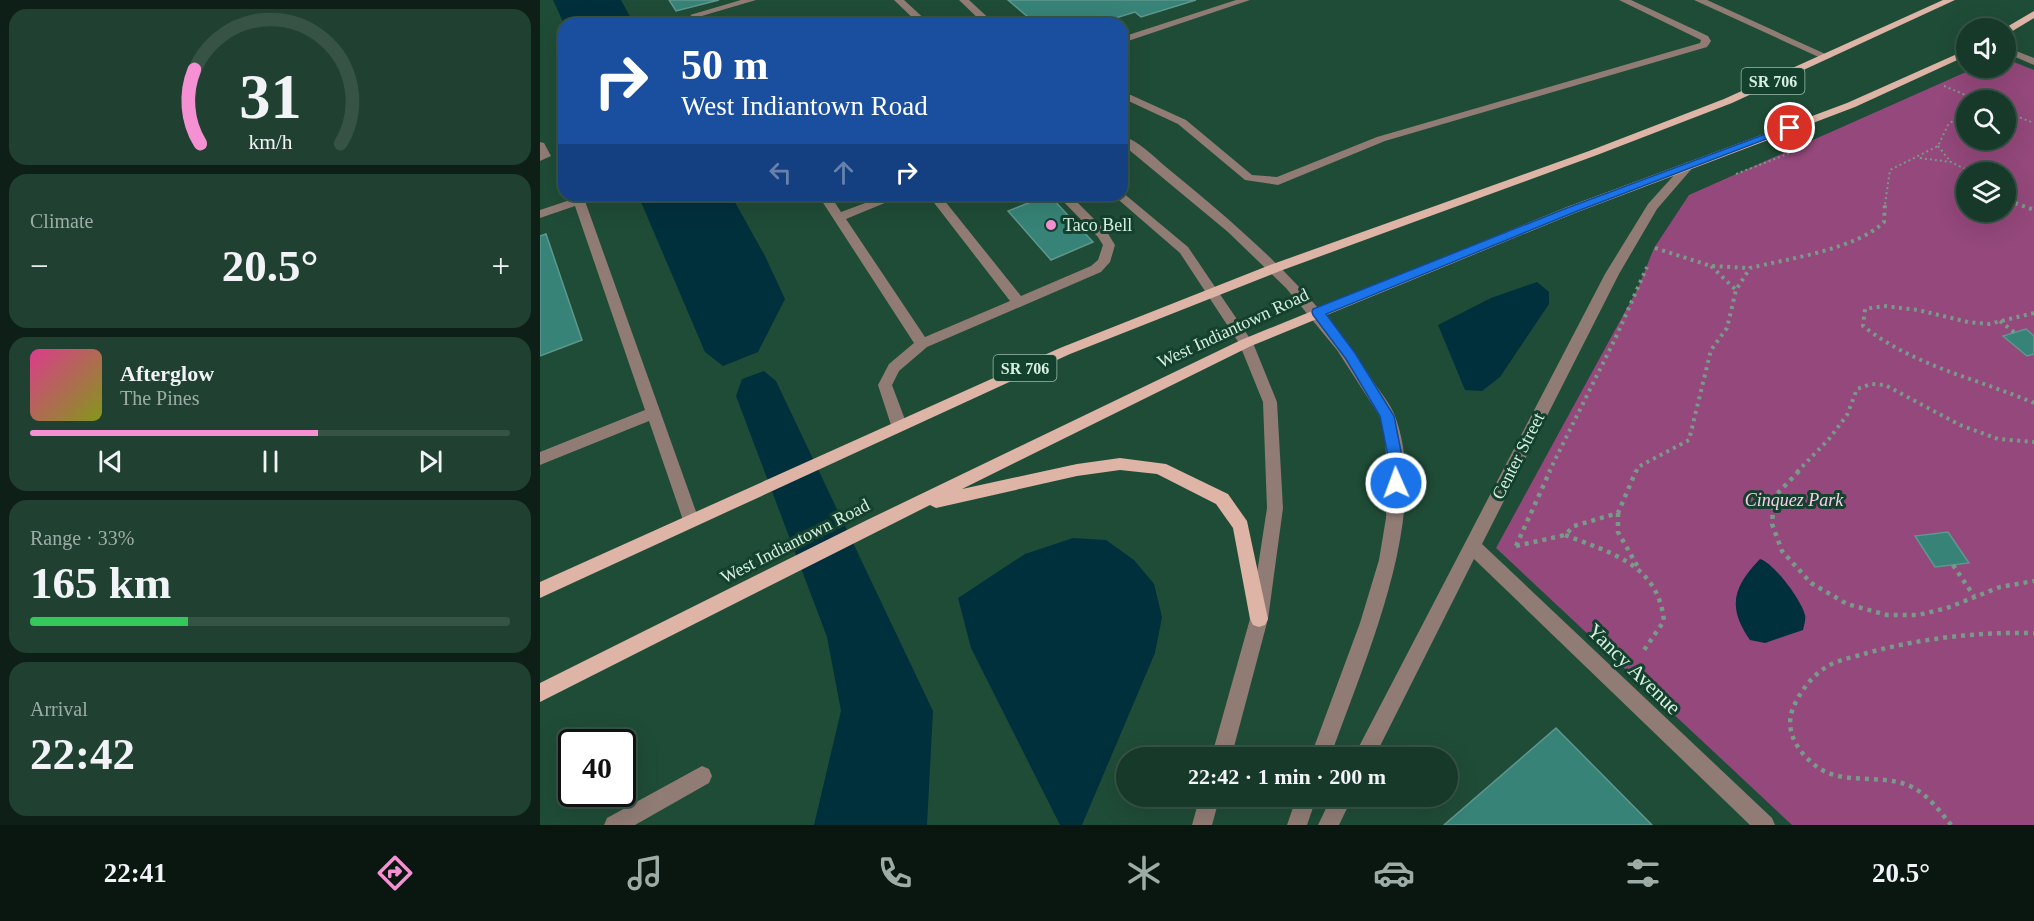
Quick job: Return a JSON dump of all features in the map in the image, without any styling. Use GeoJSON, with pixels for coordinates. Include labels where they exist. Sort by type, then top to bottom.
{"type":"FeatureCollection","features":[{"type":"Feature","properties":{"kind":"main road","name":"West Indiantown Road"},"geometry":{"type":"LineString","coordinates":[[540,591],[732,501],[1065,351],[1275,268],[1593,153],[1728,101],[1950,0]]}},
{"type":"Feature","properties":{"kind":"main road"},"geometry":{"type":"LineString","coordinates":[[2016,26],[2034,14]]}},
{"type":"Feature","properties":{"kind":"main road","name":"West Indiantown Road"},"geometry":{"type":"LineString","coordinates":[[540,693],[873,525],[1246,343],[1318,312],[1689,165],[1851,105],[1956,58]]}},
{"type":"Feature","properties":{"kind":"main road"},"geometry":{"type":"LineString","coordinates":[[915,506],[1077,470],[1120,464],[1160,468],[1222,499],[1241,526],[1258,619]]}},
{"type":"Feature","properties":{"kind":"street"},"geometry":{"type":"LineString","coordinates":[[695,15],[751,0]]}},
{"type":"Feature","properties":{"kind":"street"},"geometry":{"type":"LineString","coordinates":[[899,0],[918,18]]}},
{"type":"Feature","properties":{"kind":"street"},"geometry":{"type":"LineString","coordinates":[[964,0],[984,18]]}},
{"type":"Feature","properties":{"kind":"street"},"geometry":{"type":"LineString","coordinates":[[1128,38],[1245,0]]}},
{"type":"Feature","properties":{"kind":"street"},"geometry":{"type":"LineString","coordinates":[[1128,97],[1182,122],[1249,178],[1278,181],[1381,139],[1704,45],[1705,38],[1623,0]]}},
{"type":"Feature","properties":{"kind":"street"},"geometry":{"type":"LineString","coordinates":[[1699,0],[1827,57]]}},
{"type":"Feature","properties":{"kind":"street"},"geometry":{"type":"LineString","coordinates":[[2016,54],[2034,62]]}},
{"type":"Feature","properties":{"kind":"street"},"geometry":{"type":"LineString","coordinates":[[1128,143],[1275,268],[1318,312],[1350,356],[1387,416],[1396,461],[1395,504],[1384,576],[1324,747]]}},
{"type":"Feature","properties":{"kind":"street"},"geometry":{"type":"LineString","coordinates":[[540,145],[545,156],[540,158]]}},
{"type":"Feature","properties":{"kind":"street","name":"Center Street"},"geometry":{"type":"LineString","coordinates":[[1369,747],[1612,274],[1652,207],[1689,165]]}},
{"type":"Feature","properties":{"kind":"street"},"geometry":{"type":"LineString","coordinates":[[540,214],[579,201],[691,520]]}},
{"type":"Feature","properties":{"kind":"street"},"geometry":{"type":"LineString","coordinates":[[828,201],[922,344]]}},
{"type":"Feature","properties":{"kind":"street"},"geometry":{"type":"LineString","coordinates":[[839,217],[882,201]]}},
{"type":"Feature","properties":{"kind":"street"},"geometry":{"type":"LineString","coordinates":[[939,201],[1018,302]]}},
{"type":"Feature","properties":{"kind":"street"},"geometry":{"type":"LineString","coordinates":[[899,425],[885,385],[894,368],[922,344],[1096,269],[1104,262],[1109,245],[1103,235],[1069,201]]}},
{"type":"Feature","properties":{"kind":"street"},"geometry":{"type":"LineString","coordinates":[[1126,201],[1184,250],[1246,343],[1270,402],[1275,508],[1258,619],[1224,747]]}},
{"type":"Feature","properties":{"kind":"street"},"geometry":{"type":"LineString","coordinates":[[540,459],[653,412]]}},
{"type":"Feature","properties":{"kind":"street","name":"Yancy Avenue"},"geometry":{"type":"LineString","coordinates":[[1472,546],[1765,825]]}},
{"type":"Feature","properties":{"kind":"street"},"geometry":{"type":"LineString","coordinates":[[614,825],[702,776]]}},
{"type":"Feature","properties":{"kind":"street"},"geometry":{"type":"LineString","coordinates":[[1202,825],[1207,807]]}},
{"type":"Feature","properties":{"kind":"street"},"geometry":{"type":"LineString","coordinates":[[1297,825],[1303,807]]}},
{"type":"Feature","properties":{"kind":"street"},"geometry":{"type":"LineString","coordinates":[[1328,825],[1337,807]]}},
{"type":"Feature","properties":{"kind":"path"},"geometry":{"type":"LineString","coordinates":[[1943,86],[1956,91]]}},
{"type":"Feature","properties":{"kind":"path"},"geometry":{"type":"LineString","coordinates":[[1654,248],[1711,266],[1750,268],[1836,247],[1876,230],[1884,222],[1885,190],[1890,170],[1938,146],[1950,120],[1956,116]]}},
{"type":"Feature","properties":{"kind":"path"},"geometry":{"type":"LineString","coordinates":[[2016,116],[2034,123]]}},
{"type":"Feature","properties":{"kind":"path"},"geometry":{"type":"LineString","coordinates":[[1938,146],[1951,162]]}},
{"type":"Feature","properties":{"kind":"path"},"geometry":{"type":"LineString","coordinates":[[1734,175],[1797,151]]}},
{"type":"Feature","properties":{"kind":"path"},"geometry":{"type":"LineString","coordinates":[[1916,158],[1956,164]]}},
{"type":"Feature","properties":{"kind":"path"},"geometry":{"type":"LineString","coordinates":[[2016,203],[2033,209],[2034,202]]}},
{"type":"Feature","properties":{"kind":"path"},"geometry":{"type":"LineString","coordinates":[[1618,513],[1574,526],[1565,535],[1516,546],[1604,363],[1659,237]]}},
{"type":"Feature","properties":{"kind":"path"},"geometry":{"type":"LineString","coordinates":[[1711,266],[1736,290]]}},
{"type":"Feature","properties":{"kind":"path"},"geometry":{"type":"LineString","coordinates":[[1642,653],[1664,621],[1659,594],[1640,570],[1618,532],[1618,513],[1638,467],[1689,440],[1711,350],[1727,328],[1736,290],[1750,268]]}},
{"type":"Feature","properties":{"kind":"path"},"geometry":{"type":"LineString","coordinates":[[2034,313],[1989,324],[1968,322],[1918,310],[1884,306],[1865,309],[1863,326],[1882,343],[1930,367],[2034,403]]}},
{"type":"Feature","properties":{"kind":"path"},"geometry":{"type":"LineString","coordinates":[[2000,321],[2015,333]]}},
{"type":"Feature","properties":{"kind":"path"},"geometry":{"type":"LineString","coordinates":[[2034,442],[1998,439],[1930,410],[1885,385],[1871,384],[1857,389],[1847,415],[1829,439],[1774,497],[1772,524],[1782,551],[1811,583],[1847,604],[1887,615],[1918,615],[1947,608],[2000,587],[2034,581]]}},
{"type":"Feature","properties":{"kind":"path"},"geometry":{"type":"LineString","coordinates":[[1565,535],[1613,554],[1640,570]]}},
{"type":"Feature","properties":{"kind":"path"},"geometry":{"type":"LineString","coordinates":[[1953,564],[1974,596]]}},
{"type":"Feature","properties":{"kind":"path"},"geometry":{"type":"LineString","coordinates":[[1952,825],[1935,805],[1914,787],[1894,781],[1838,778],[1817,768],[1802,753],[1793,739],[1788,722],[1794,706],[1804,689],[1829,665],[1879,650],[1935,638],[1991,632],[2034,633]]}},
{"type":"Feature","properties":{"kind":"green space","name":"Cinquez Park"},"geometry":{"type":"Polygon","coordinates":[[[2016,63],[2034,70],[2034,825],[1792,825],[1496,548],[1638,288],[1654,248],[1689,195],[1956,76],[2016,78],[2016,63]]]}},
{"type":"Feature","properties":{"kind":"water"},"geometry":{"type":"Polygon","coordinates":[[[553,0],[621,0],[631,18],[561,18],[553,0]]]}},
{"type":"Feature","properties":{"kind":"water"},"geometry":{"type":"Polygon","coordinates":[[[641,201],[734,201],[765,256],[785,299],[758,352],[723,366],[705,352],[641,201]]]}},
{"type":"Feature","properties":{"kind":"water"},"geometry":{"type":"Polygon","coordinates":[[[1537,282],[1549,292],[1549,304],[1500,377],[1482,391],[1465,390],[1438,325],[1491,298],[1537,282]]]}},
{"type":"Feature","properties":{"kind":"water"},"geometry":{"type":"Polygon","coordinates":[[[764,371],[776,381],[933,711],[927,825],[814,825],[841,711],[827,637],[736,396],[742,379],[764,371]]]}},
{"type":"Feature","properties":{"kind":"water"},"geometry":{"type":"Polygon","coordinates":[[[1073,538],[1106,540],[1134,560],[1154,584],[1162,617],[1155,653],[1082,825],[1060,825],[971,648],[958,598],[1025,554],[1073,538]]]}},
{"type":"Feature","properties":{"kind":"water"},"geometry":{"type":"Polygon","coordinates":[[[1760,559],[1773,567],[1787,583],[1799,601],[1805,617],[1803,630],[1765,643],[1750,640],[1738,617],[1736,607],[1739,588],[1760,559]]]}},
{"type":"Feature","properties":{"kind":"building"},"geometry":{"type":"Polygon","coordinates":[[[669,0],[719,0],[676,11],[669,0]]]}},
{"type":"Feature","properties":{"kind":"building"},"geometry":{"type":"Polygon","coordinates":[[[1008,0],[1196,0],[1141,17],[1135,12],[1116,18],[1029,18],[1008,0]]]}},
{"type":"Feature","properties":{"kind":"building"},"geometry":{"type":"Polygon","coordinates":[[[1034,201],[1055,201],[1093,242],[1051,260],[1008,211],[1034,201]]]}},
{"type":"Feature","properties":{"kind":"building"},"geometry":{"type":"Polygon","coordinates":[[[546,234],[582,340],[540,356],[540,236],[546,234]]]}},
{"type":"Feature","properties":{"kind":"building"},"geometry":{"type":"Polygon","coordinates":[[[2026,329],[2034,336],[2034,354],[2027,356],[2003,336],[2026,329]]]}},
{"type":"Feature","properties":{"kind":"building"},"geometry":{"type":"Polygon","coordinates":[[[1948,532],[1969,563],[1935,567],[1915,536],[1948,532]]]}},
{"type":"Feature","properties":{"kind":"building"},"geometry":{"type":"Polygon","coordinates":[[[1556,728],[1652,825],[1444,825],[1556,728]]]}},
{"type":"Feature","properties":{"kind":"place","name":"Taco Bell"},"geometry":{"type":"Point","coordinates":[1051,225]}},
{"type":"Feature","properties":{"kind":"route"},"geometry":{"type":"LineString","coordinates":[[1396,483],[1396,461],[1387,416],[1350,356],[1318,312],[1571,210],[1790,128]]}}]}
